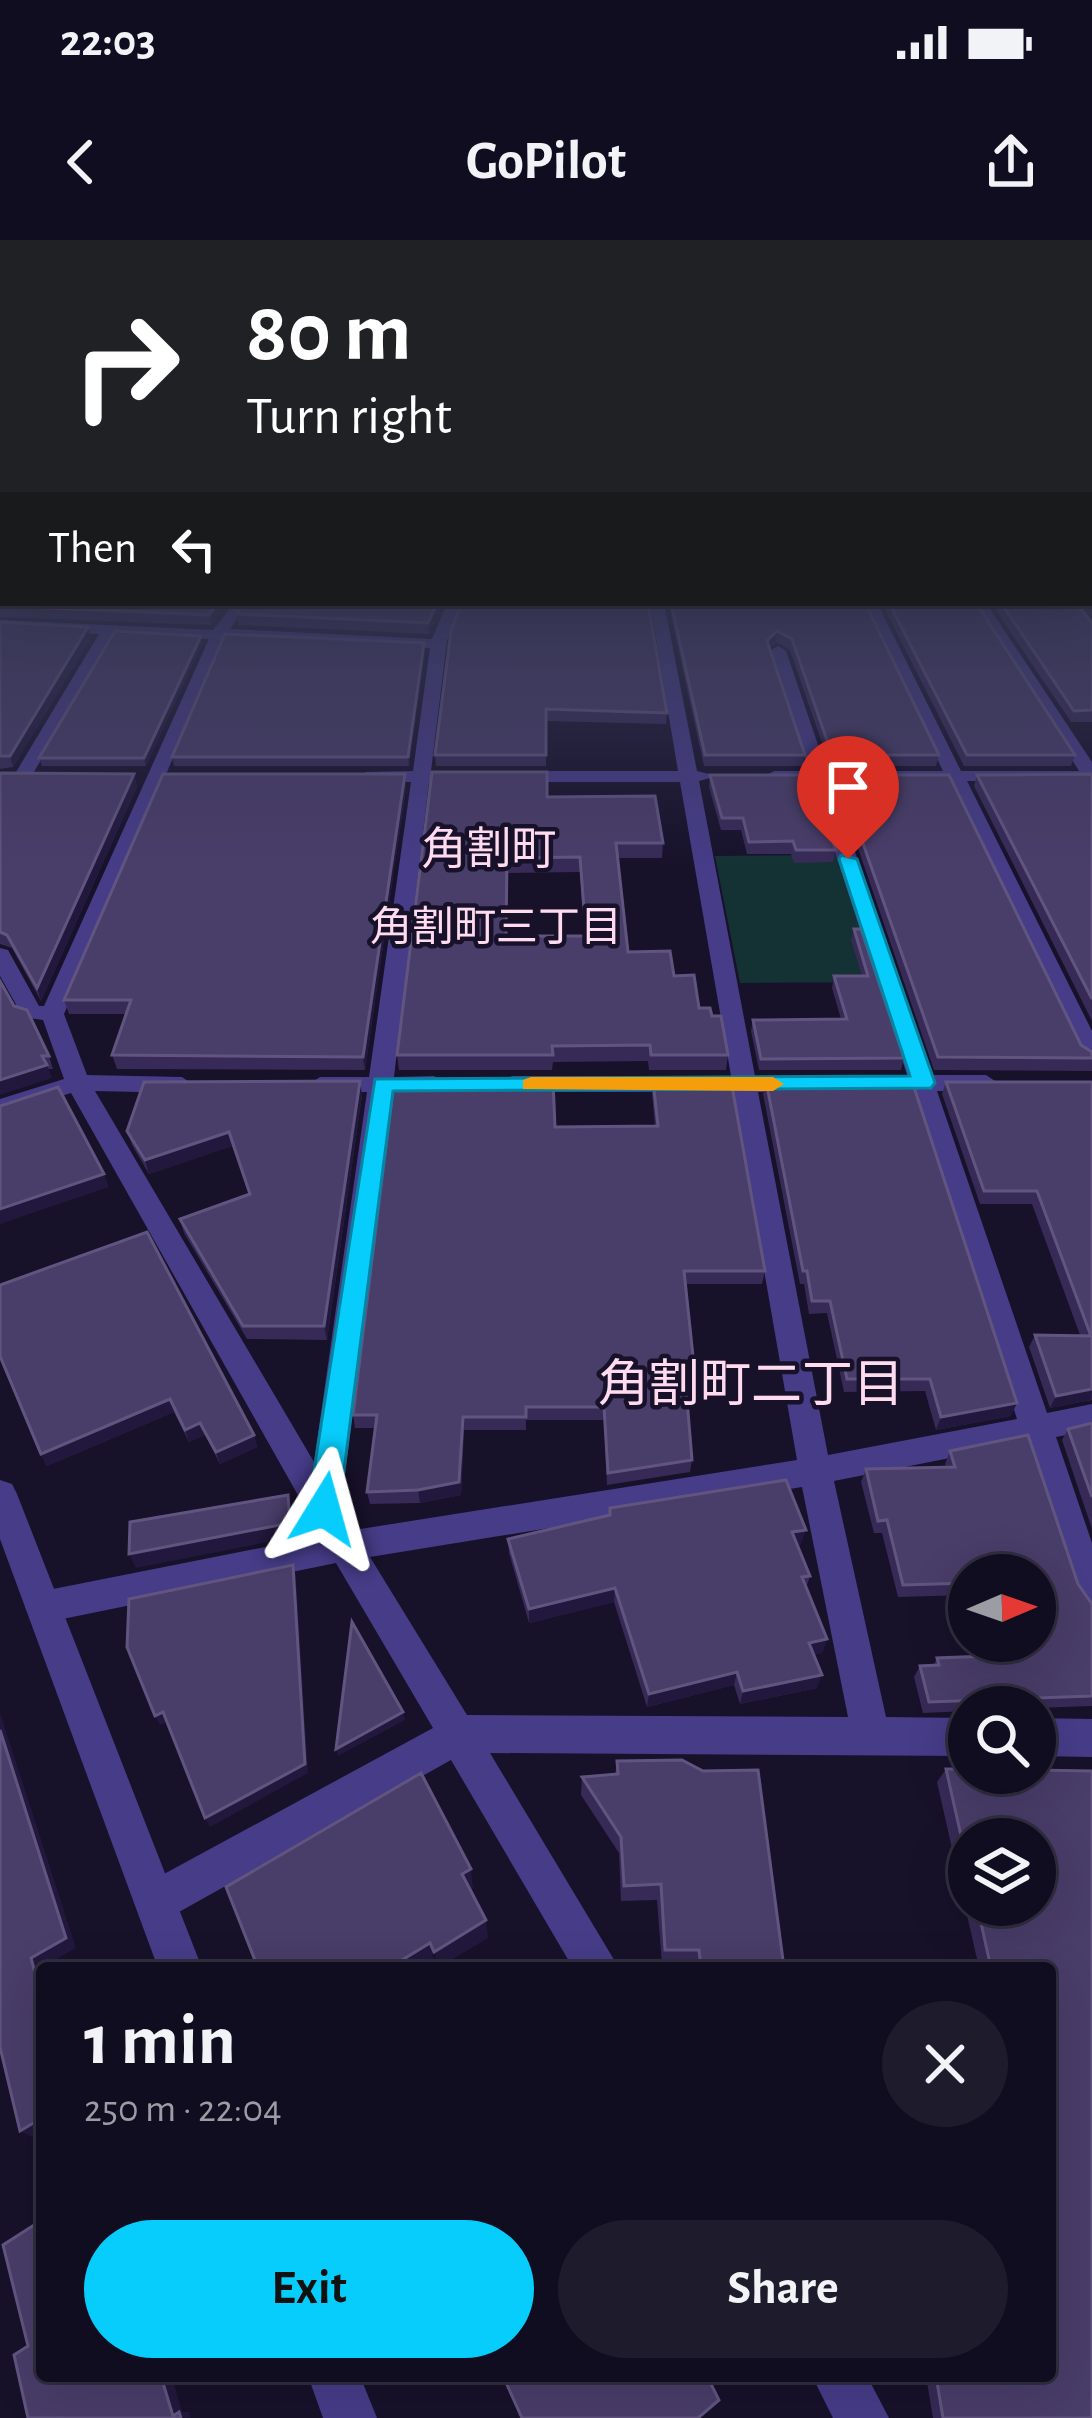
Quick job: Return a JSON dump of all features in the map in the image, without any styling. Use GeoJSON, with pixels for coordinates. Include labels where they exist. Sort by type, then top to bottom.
{"type":"FeatureCollection","features":[{"type":"Feature","properties":{"kind":"street"},"geometry":{"type":"LineString","coordinates":[[22,777],[87,667]]}},
{"type":"Feature","properties":{"kind":"street"},"geometry":{"type":"LineString","coordinates":[[204,667],[52,1014],[78,1083],[345,1546],[593,1962]]}},
{"type":"Feature","properties":{"kind":"street"},"geometry":{"type":"LineString","coordinates":[[324,1509],[435,667]]}},
{"type":"Feature","properties":{"kind":"street"},"geometry":{"type":"LineString","coordinates":[[668,667],[815,1471],[871,1736]]}},
{"type":"Feature","properties":{"kind":"street"},"geometry":{"type":"LineString","coordinates":[[783,667],[1092,1595]]}},
{"type":"Feature","properties":{"kind":"street"},"geometry":{"type":"LineString","coordinates":[[901,667],[1092,1055]]}},
{"type":"Feature","properties":{"kind":"street"},"geometry":{"type":"LineString","coordinates":[[754,776],[1092,776],[1021,667]]}},
{"type":"Feature","properties":{"kind":"street"},"geometry":{"type":"LineString","coordinates":[[355,777],[732,776]]}},
{"type":"Feature","properties":{"kind":"street"},"geometry":{"type":"LineString","coordinates":[[0,777],[45,777]]}},
{"type":"Feature","properties":{"kind":"street"},"geometry":{"type":"LineString","coordinates":[[135,777],[180,777]]}},
{"type":"Feature","properties":{"kind":"street"},"geometry":{"type":"LineString","coordinates":[[0,955],[31,1012],[52,1014]]}},
{"type":"Feature","properties":{"kind":"street"},"geometry":{"type":"LineString","coordinates":[[0,1108],[78,1083],[199,1086]]}},
{"type":"Feature","properties":{"kind":"street"},"geometry":{"type":"LineString","coordinates":[[495,1084],[1008,1083]]}},
{"type":"Feature","properties":{"kind":"street"},"geometry":{"type":"LineString","coordinates":[[291,1085],[450,1084]]}},
{"type":"Feature","properties":{"kind":"street"},"geometry":{"type":"LineString","coordinates":[[43,1606],[345,1546],[815,1471],[1092,1417]]}},
{"type":"Feature","properties":{"kind":"street"},"geometry":{"type":"LineString","coordinates":[[0,1494],[178,1962]]}},
{"type":"Feature","properties":{"kind":"street"},"geometry":{"type":"LineString","coordinates":[[155,1901],[460,1734],[948,1737]]}},
{"type":"Feature","properties":{"kind":"street"},"geometry":{"type":"LineString","coordinates":[[1056,1737],[1092,1738]]}},
{"type":"Feature","properties":{"kind":"street"},"geometry":{"type":"LineString","coordinates":[[336,2382],[350,2418]]}},
{"type":"Feature","properties":{"kind":"street"},"geometry":{"type":"LineString","coordinates":[[841,2382],[862,2418]]}},
{"type":"Feature","properties":{"kind":"green space"},"geometry":{"type":"Polygon","coordinates":[[[840,855],[883,982],[740,983],[715,856],[840,855]]]}},
{"type":"Feature","properties":{"kind":"building"},"geometry":{"type":"Polygon","coordinates":[[[0,667],[64,667],[10,756],[0,756],[0,667]]]}},
{"type":"Feature","properties":{"kind":"building"},"geometry":{"type":"Polygon","coordinates":[[[94,667],[187,667],[144,758],[39,758],[94,667]]]}},
{"type":"Feature","properties":{"kind":"building"},"geometry":{"type":"Polygon","coordinates":[[[211,667],[421,667],[408,757],[172,757],[211,667]]]}},
{"type":"Feature","properties":{"kind":"building"},"geometry":{"type":"Polygon","coordinates":[[[446,667],[659,667],[667,713],[546,709],[546,755],[435,755],[446,667]]]}},
{"type":"Feature","properties":{"kind":"building"},"geometry":{"type":"Polygon","coordinates":[[[685,667],[776,667],[805,755],[705,755],[685,667]]]}},
{"type":"Feature","properties":{"kind":"building"},"geometry":{"type":"Polygon","coordinates":[[[802,667],[896,667],[939,755],[832,755],[802,667]]]}},
{"type":"Feature","properties":{"kind":"building"},"geometry":{"type":"Polygon","coordinates":[[[922,667],[1017,667],[1075,755],[967,755],[922,667]]]}},
{"type":"Feature","properties":{"kind":"building"},"geometry":{"type":"Polygon","coordinates":[[[1044,667],[1092,667],[1092,710],[1074,711],[1044,667]]]}},
{"type":"Feature","properties":{"kind":"building"},"geometry":{"type":"Polygon","coordinates":[[[432,772],[547,772],[547,797],[655,796],[663,843],[616,843],[628,952],[670,951],[674,976],[694,975],[699,1008],[710,1008],[712,1016],[721,1016],[728,1055],[651,1055],[650,1045],[552,1046],[553,1055],[397,1055],[432,772]],[[580,857],[507,858],[506,936],[586,936],[580,857]]]}},
{"type":"Feature","properties":{"kind":"building"},"geometry":{"type":"Polygon","coordinates":[[[0,773],[134,774],[37,988],[7,935],[0,932],[0,773]]]}},
{"type":"Feature","properties":{"kind":"building"},"geometry":{"type":"Polygon","coordinates":[[[163,774],[405,774],[363,1057],[112,1055],[131,1000],[64,1000],[163,774]]]}},
{"type":"Feature","properties":{"kind":"building"},"geometry":{"type":"Polygon","coordinates":[[[710,775],[811,775],[836,850],[796,850],[793,841],[749,842],[743,818],[722,818],[710,775]]]}},
{"type":"Feature","properties":{"kind":"building"},"geometry":{"type":"Polygon","coordinates":[[[839,775],[949,775],[1081,1045],[1092,1052],[1092,1058],[938,1057],[839,775]]]}},
{"type":"Feature","properties":{"kind":"building"},"geometry":{"type":"Polygon","coordinates":[[[977,775],[1092,775],[1092,999],[977,775]]]}},
{"type":"Feature","properties":{"kind":"building"},"geometry":{"type":"Polygon","coordinates":[[[854,929],[861,929],[904,1058],[761,1059],[753,1020],[847,1019],[834,976],[868,976],[854,929]]]}},
{"type":"Feature","properties":{"kind":"building"},"geometry":{"type":"Polygon","coordinates":[[[0,981],[14,1006],[27,1010],[49,1056],[42,1056],[47,1065],[0,1080],[0,981]]]}},
{"type":"Feature","properties":{"kind":"building"},"geometry":{"type":"Polygon","coordinates":[[[360,1081],[324,1326],[243,1326],[180,1219],[250,1194],[229,1132],[145,1160],[127,1131],[144,1082],[360,1081]]]}},
{"type":"Feature","properties":{"kind":"building"},"geometry":{"type":"Polygon","coordinates":[[[394,1081],[553,1081],[555,1127],[658,1126],[653,1081],[731,1081],[765,1271],[684,1271],[695,1375],[685,1375],[692,1460],[608,1473],[604,1407],[526,1407],[526,1417],[463,1417],[459,1482],[367,1492],[377,1415],[353,1415],[394,1081]]]}},
{"type":"Feature","properties":{"kind":"building"},"geometry":{"type":"Polygon","coordinates":[[[766,1081],[912,1081],[1017,1403],[941,1417],[930,1379],[847,1379],[830,1301],[812,1301],[807,1271],[803,1271],[766,1081]]]}},
{"type":"Feature","properties":{"kind":"building"},"geometry":{"type":"Polygon","coordinates":[[[946,1082],[1092,1082],[1092,1389],[1056,1396],[1035,1335],[1091,1336],[1037,1191],[984,1191],[946,1082]]]}},
{"type":"Feature","properties":{"kind":"building"},"geometry":{"type":"Polygon","coordinates":[[[58,1087],[104,1174],[0,1209],[0,1106],[58,1087]]]}},
{"type":"Feature","properties":{"kind":"building"},"geometry":{"type":"Polygon","coordinates":[[[147,1232],[254,1435],[216,1452],[200,1423],[185,1430],[170,1399],[41,1454],[0,1356],[0,1285],[147,1232]]]}},
{"type":"Feature","properties":{"kind":"building"},"geometry":{"type":"Polygon","coordinates":[[[1092,1423],[1092,1497],[1068,1429],[1092,1423]]]}},
{"type":"Feature","properties":{"kind":"building"},"geometry":{"type":"Polygon","coordinates":[[[1028,1435],[1078,1584],[1092,1604],[1092,1696],[1056,1697],[1056,1686],[948,1686],[948,1701],[929,1702],[920,1666],[939,1665],[937,1658],[948,1658],[948,1662],[1056,1662],[1056,1554],[948,1554],[948,1584],[903,1585],[887,1520],[878,1521],[866,1469],[955,1467],[950,1451],[1028,1435]]]}},
{"type":"Feature","properties":{"kind":"building"},"geometry":{"type":"Polygon","coordinates":[[[786,1480],[806,1530],[792,1532],[810,1576],[802,1577],[827,1639],[809,1643],[822,1675],[743,1691],[737,1672],[649,1694],[615,1588],[529,1609],[508,1539],[610,1515],[610,1508],[786,1480]]]}},
{"type":"Feature","properties":{"kind":"building"},"geometry":{"type":"Polygon","coordinates":[[[288,1495],[290,1523],[129,1554],[130,1522],[288,1495]]]}},
{"type":"Feature","properties":{"kind":"building"},"geometry":{"type":"Polygon","coordinates":[[[293,1565],[305,1764],[205,1818],[163,1712],[155,1716],[127,1647],[129,1599],[293,1565]]]}},
{"type":"Feature","properties":{"kind":"building"},"geometry":{"type":"Polygon","coordinates":[[[352,1622],[403,1712],[336,1749],[352,1622]]]}},
{"type":"Feature","properties":{"kind":"building"},"geometry":{"type":"Polygon","coordinates":[[[0,1730],[66,1938],[31,1958],[36,1977],[36,2122],[20,2131],[0,2047],[0,1730]]]}},
{"type":"Feature","properties":{"kind":"building"},"geometry":{"type":"Polygon","coordinates":[[[682,1760],[703,1771],[758,1770],[783,1962],[700,1962],[699,1950],[665,1950],[661,1884],[624,1886],[621,1837],[582,1777],[618,1774],[617,1761],[682,1760]]]}},
{"type":"Feature","properties":{"kind":"building"},"geometry":{"type":"Polygon","coordinates":[[[1056,1770],[1092,1771],[1092,2418],[943,2418],[937,2382],[1056,2382],[1056,1962],[990,1962],[982,1926],[1056,1926],[1056,1818],[957,1818],[952,1794],[1056,1794],[1056,1770]]]}},
{"type":"Feature","properties":{"kind":"building"},"geometry":{"type":"Polygon","coordinates":[[[421,1773],[471,1869],[462,1874],[486,1920],[434,1952],[430,1943],[399,1962],[256,1962],[226,1887],[421,1773]]]}},
{"type":"Feature","properties":{"kind":"building"},"geometry":{"type":"Polygon","coordinates":[[[36,2224],[36,2382],[163,2382],[173,2416],[179,2412],[181,2418],[28,2418],[14,2355],[28,2346],[3,2245],[36,2224]]]}},
{"type":"Feature","properties":{"kind":"building"},"geometry":{"type":"Polygon","coordinates":[[[506,2382],[710,2382],[719,2400],[698,2418],[522,2418],[506,2382]]]}},
{"type":"Feature","properties":{"kind":"slow traffic"},"geometry":{"type":"LineString","coordinates":[[531,1084],[773,1084]]}},
{"type":"Feature","properties":{"kind":"district","name":"角割町"},"geometry":{"type":"Point","coordinates":[489,850]}},
{"type":"Feature","properties":{"kind":"district","name":"角割町三丁目"},"geometry":{"type":"Point","coordinates":[496,928]}},
{"type":"Feature","properties":{"kind":"district","name":"角割町二丁目"},"geometry":{"type":"Point","coordinates":[751,1385]}},
{"type":"Feature","properties":{"kind":"route"},"geometry":{"type":"LineString","coordinates":[[324,1509],[383,1084],[923,1083],[848,859]]}}]}
